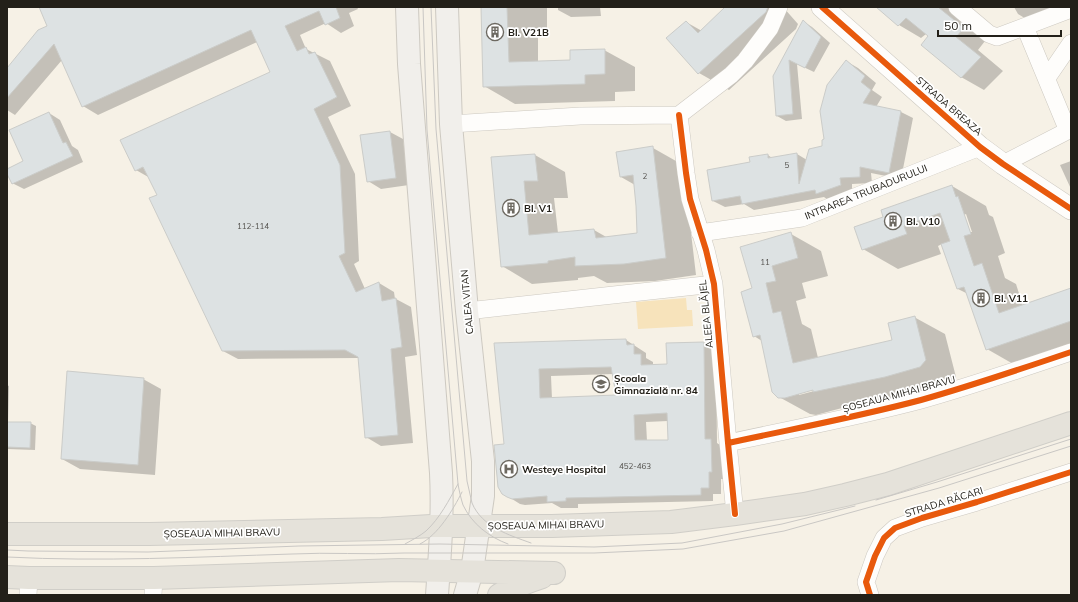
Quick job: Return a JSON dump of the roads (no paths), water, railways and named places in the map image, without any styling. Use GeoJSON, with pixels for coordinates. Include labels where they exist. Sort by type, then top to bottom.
{"type":"FeatureCollection","features":[{"type":"Feature","properties":{"kind":"main road"},"geometry":{"type":"LineString","coordinates":[[407,7],[409,64],[442,473],[437,595]]}},
{"type":"Feature","properties":{"kind":"main road","name":"CALEA VITAN"},"geometry":{"type":"LineString","coordinates":[[447,7],[451,124],[467,311],[483,461],[484,487],[472,571],[465,595]]}},
{"type":"Feature","properties":{"kind":"main road","name":"ȘOSEAUA MIHAI BRAVU"},"geometry":{"type":"LineString","coordinates":[[7,534],[149,534],[382,529],[441,526],[552,526],[671,522],[805,504],[845,495],[888,484],[1071,423]]}},
{"type":"Feature","properties":{"kind":"main road"},"geometry":{"type":"LineString","coordinates":[[7,577],[29,587],[154,586],[399,570],[554,573],[506,590],[499,595]]}},
{"type":"Feature","properties":{"kind":"street"},"geometry":{"type":"LineString","coordinates":[[451,124],[580,116],[679,115],[745,61],[770,28],[779,7]]}},
{"type":"Feature","properties":{"kind":"street","name":"STRADA BREAZA"},"geometry":{"type":"LineString","coordinates":[[822,7],[980,147],[1071,209]]}},
{"type":"Feature","properties":{"kind":"street"},"geometry":{"type":"LineString","coordinates":[[957,7],[989,34],[997,37],[1071,9]]}},
{"type":"Feature","properties":{"kind":"street"},"geometry":{"type":"LineString","coordinates":[[1003,164],[1069,130],[1025,27]]}},
{"type":"Feature","properties":{"kind":"street"},"geometry":{"type":"LineString","coordinates":[[1047,78],[1071,43]]}},
{"type":"Feature","properties":{"kind":"street","name":"ALEEA BLĂJEL"},"geometry":{"type":"LineString","coordinates":[[679,115],[690,199],[706,250],[714,284],[735,514]]}},
{"type":"Feature","properties":{"kind":"street","name":"INTRAREA TRUBADURULUI"},"geometry":{"type":"LineString","coordinates":[[700,233],[802,218],[980,147]]}},
{"type":"Feature","properties":{"kind":"street","name":"ALEEA BLĂJEL"},"geometry":{"type":"LineString","coordinates":[[467,311],[714,284]]}},
{"type":"Feature","properties":{"kind":"street","name":"ȘOSEAUA MIHAI BRAVU"},"geometry":{"type":"LineString","coordinates":[[728,443],[823,424],[921,400],[979,383],[1071,352]]}},
{"type":"Feature","properties":{"kind":"street","name":"STRADA RĂCARI"},"geometry":{"type":"LineString","coordinates":[[868,589],[875,556],[884,538],[895,528],[922,518],[1071,472]]}},
{"type":"Feature","properties":{"kind":"tram line"},"geometry":{"type":"LineString","coordinates":[[423,7],[427,130],[458,484],[463,505],[471,518],[488,534],[508,544]]}},
{"type":"Feature","properties":{"kind":"tram line"},"geometry":{"type":"LineString","coordinates":[[431,7],[436,129],[467,481],[472,503],[482,518],[497,529],[531,543]]}},
{"type":"Feature","properties":{"kind":"tram line"},"geometry":{"type":"LineString","coordinates":[[876,500],[1071,439]]}},
{"type":"Feature","properties":{"kind":"tram line"},"geometry":{"type":"LineString","coordinates":[[7,557],[114,559],[320,553],[594,553],[683,549],[784,531],[939,488],[1071,446]]}},
{"type":"Feature","properties":{"kind":"tram line"},"geometry":{"type":"LineString","coordinates":[[405,544],[421,535],[431,526],[444,509],[458,484]]}},
{"type":"Feature","properties":{"kind":"tram line"},"geometry":{"type":"LineString","coordinates":[[420,544],[433,535],[439,528],[450,514],[462,492]]}},
{"type":"Feature","properties":{"kind":"tram line"},"geometry":{"type":"LineString","coordinates":[[7,550],[148,552],[299,546],[440,544],[594,547],[682,543],[782,524],[855,506]]}},
{"type":"Feature","properties":{"kind":"place","name":"Bl. V21B"},"geometry":{"type":"Point","coordinates":[495,32]}},
{"type":"Feature","properties":{"kind":"place","name":"Bl. V1"},"geometry":{"type":"Point","coordinates":[511,208]}},
{"type":"Feature","properties":{"kind":"place","name":"Bl. V10"},"geometry":{"type":"Point","coordinates":[893,221]}},
{"type":"Feature","properties":{"kind":"place","name":"Bl. V11"},"geometry":{"type":"Point","coordinates":[981,298]}},
{"type":"Feature","properties":{"kind":"place","name":"Școala Gimnazială nr. 84"},"geometry":{"type":"Point","coordinates":[601,384]}},
{"type":"Feature","properties":{"kind":"place","name":"Westeye Hospital"},"geometry":{"type":"Point","coordinates":[509,469]}}]}
